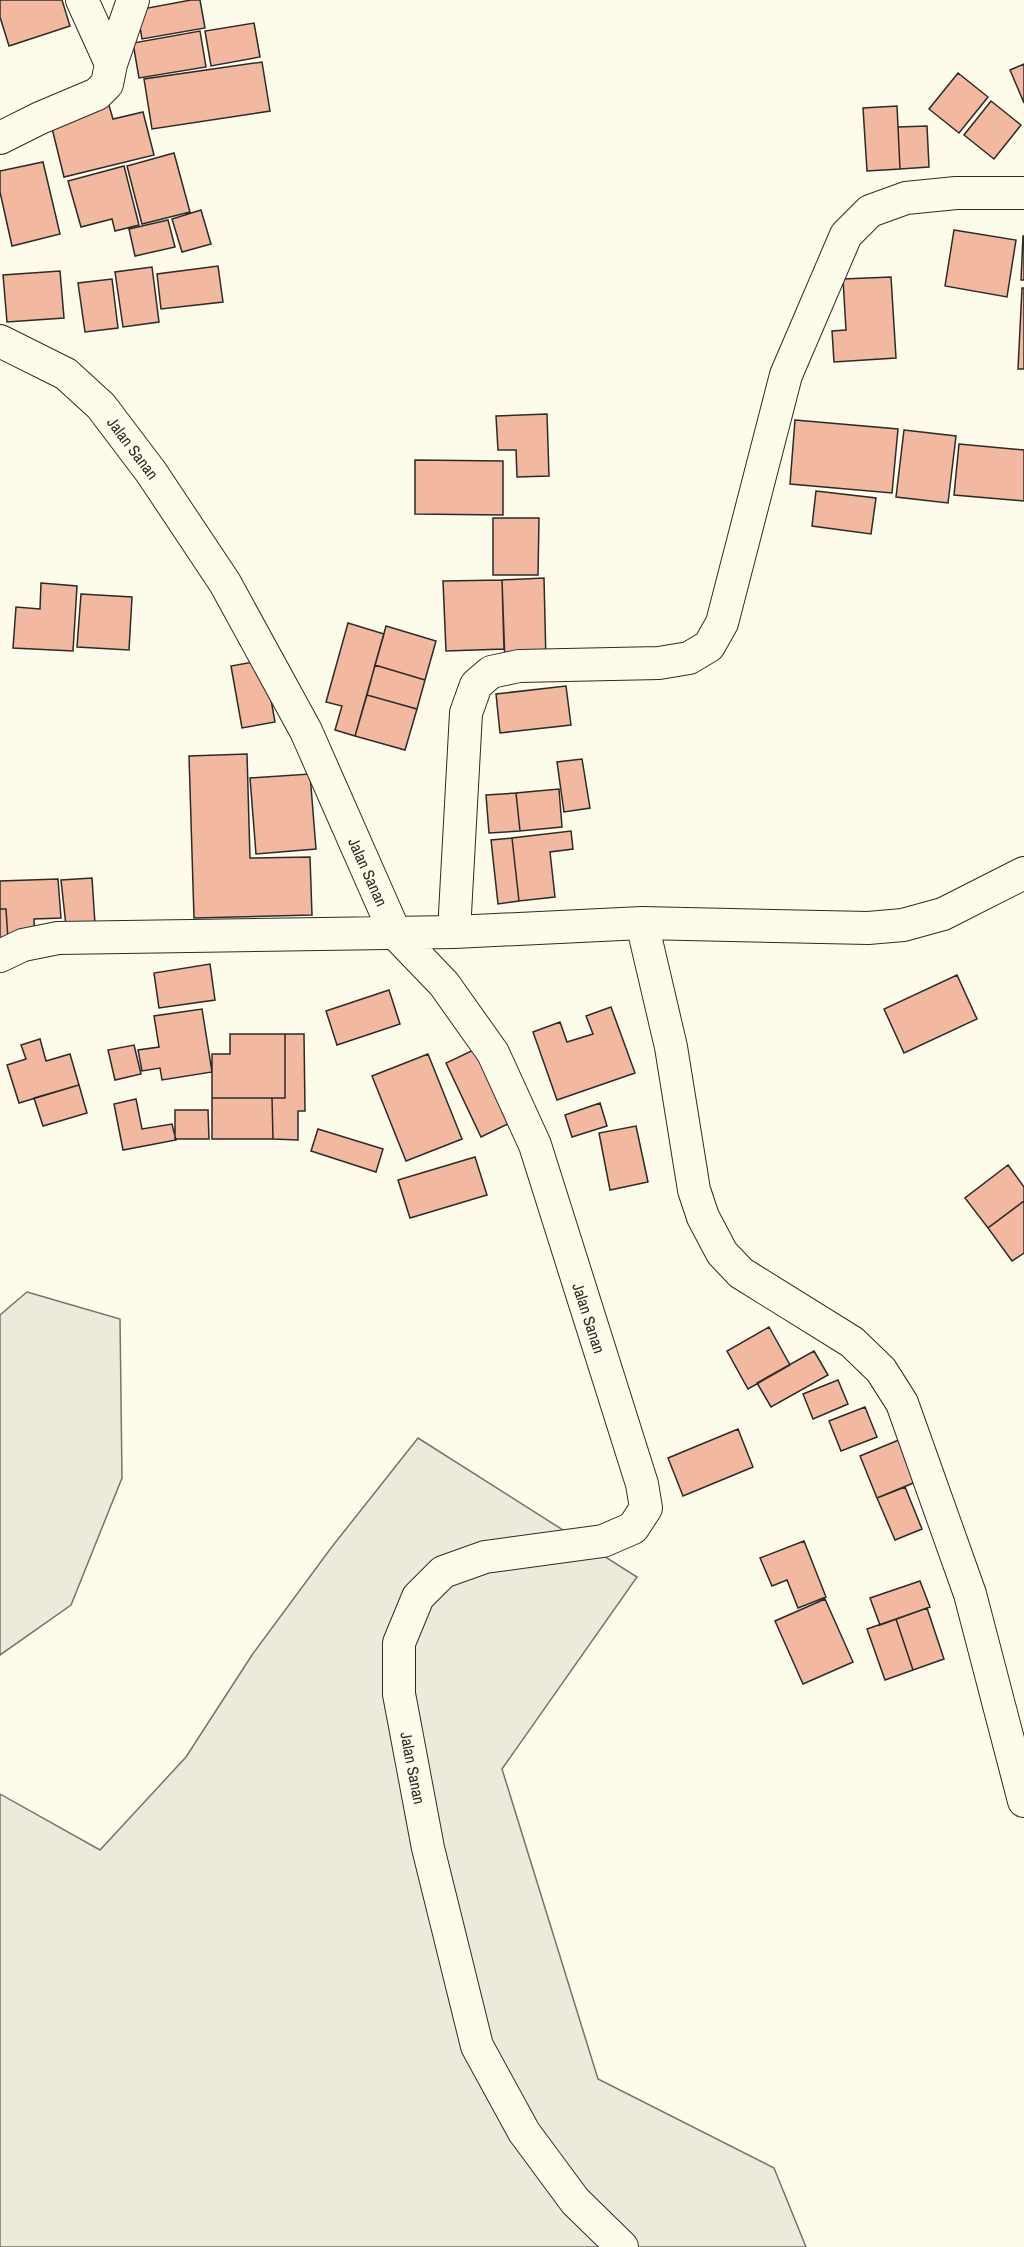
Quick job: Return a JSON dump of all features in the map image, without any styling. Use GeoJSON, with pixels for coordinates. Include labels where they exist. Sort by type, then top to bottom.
{"type":"FeatureCollection","features":[{"type":"Feature","properties":{"kind":"street"},"geometry":{"type":"LineString","coordinates":[[82,0],[111,64]]}},
{"type":"Feature","properties":{"kind":"street"},"geometry":{"type":"LineString","coordinates":[[0,138],[97,94],[107,84],[111,64],[133,0]]}},
{"type":"Feature","properties":{"kind":"street"},"geometry":{"type":"LineString","coordinates":[[454,932],[466,714],[476,685],[491,672],[519,666],[659,663],[689,658],[709,646],[722,623],[786,375],[846,235],[870,211],[906,198],[956,193],[1024,193]]}},
{"type":"Feature","properties":{"kind":"street","name":"Jalan Sanan"},"geometry":{"type":"LineString","coordinates":[[0,340],[66,374],[101,406],[151,472],[225,583],[306,731],[395,933],[444,984],[493,1053],[535,1145],[642,1484],[646,1508],[633,1528],[603,1541],[485,1557],[443,1572],[418,1597],[399,1643],[399,1694],[428,1848],[477,2046],[524,2132],[575,2201],[622,2247]]}},
{"type":"Feature","properties":{"kind":"street"},"geometry":{"type":"LineString","coordinates":[[0,956],[23,945],[58,938],[454,932],[642,923],[868,928],[903,925],[943,914],[1024,873]]}},
{"type":"Feature","properties":{"kind":"street"},"geometry":{"type":"LineString","coordinates":[[642,923],[671,1047],[694,1190],[703,1217],[722,1253],[741,1274],[852,1342],[881,1370],[902,1402],[970,1594],[1024,1801]]}},
{"type":"Feature","properties":{"kind":"shaded area"},"geometry":{"type":"Polygon","coordinates":[[[27,1292],[120,1319],[122,1478],[71,1605],[0,1655],[0,1315],[27,1292]]]}},
{"type":"Feature","properties":{"kind":"shaded area"},"geometry":{"type":"Polygon","coordinates":[[[418,1438],[637,1577],[502,1769],[598,2079],[774,2168],[806,2247],[0,2247],[0,1794],[100,1850],[186,1757],[252,1655],[331,1548],[418,1438]]]}},
{"type":"Feature","properties":{"kind":"building"},"geometry":{"type":"Polygon","coordinates":[[[0,0],[62,0],[70,26],[9,46],[0,17],[0,0]]]}},
{"type":"Feature","properties":{"kind":"building"},"geometry":{"type":"Polygon","coordinates":[[[200,0],[205,28],[142,39],[137,10],[200,0]]]}},
{"type":"Feature","properties":{"kind":"building"},"geometry":{"type":"Polygon","coordinates":[[[254,23],[260,57],[211,66],[205,31],[254,23]]]}},
{"type":"Feature","properties":{"kind":"building"},"geometry":{"type":"Polygon","coordinates":[[[200,31],[206,67],[139,78],[133,43],[200,31]]]}},
{"type":"Feature","properties":{"kind":"building"},"geometry":{"type":"Polygon","coordinates":[[[262,62],[270,111],[152,129],[144,79],[262,62]]]}},
{"type":"Feature","properties":{"kind":"building"},"geometry":{"type":"Polygon","coordinates":[[[1024,64],[1024,103],[1010,70],[1024,64]]]}},
{"type":"Feature","properties":{"kind":"building"},"geometry":{"type":"Polygon","coordinates":[[[958,73],[988,97],[959,133],[929,109],[958,73]]]}},
{"type":"Feature","properties":{"kind":"building"},"geometry":{"type":"Polygon","coordinates":[[[991,101],[1021,125],[994,159],[964,135],[991,101]]]}},
{"type":"Feature","properties":{"kind":"building"},"geometry":{"type":"Polygon","coordinates":[[[108,102],[113,119],[143,112],[154,155],[64,177],[49,116],[108,102]]]}},
{"type":"Feature","properties":{"kind":"building"},"geometry":{"type":"Polygon","coordinates":[[[897,106],[900,169],[867,171],[863,108],[897,106]]]}},
{"type":"Feature","properties":{"kind":"building"},"geometry":{"type":"Polygon","coordinates":[[[927,126],[929,167],[900,169],[898,127],[927,126]]]}},
{"type":"Feature","properties":{"kind":"building"},"geometry":{"type":"Polygon","coordinates":[[[174,153],[190,212],[142,224],[127,166],[174,153]]]}},
{"type":"Feature","properties":{"kind":"building"},"geometry":{"type":"Polygon","coordinates":[[[43,162],[60,234],[12,246],[0,192],[0,171],[43,162]]]}},
{"type":"Feature","properties":{"kind":"building"},"geometry":{"type":"Polygon","coordinates":[[[124,166],[139,225],[115,231],[112,219],[81,227],[68,181],[124,166]]]}},
{"type":"Feature","properties":{"kind":"building"},"geometry":{"type":"Polygon","coordinates":[[[201,210],[211,244],[182,252],[172,219],[201,210]]]}},
{"type":"Feature","properties":{"kind":"building"},"geometry":{"type":"Polygon","coordinates":[[[168,220],[175,247],[135,256],[129,229],[168,220]]]}},
{"type":"Feature","properties":{"kind":"building"},"geometry":{"type":"Polygon","coordinates":[[[954,230],[1016,240],[1007,297],[945,286],[954,230]]]}},
{"type":"Feature","properties":{"kind":"building"},"geometry":{"type":"Polygon","coordinates":[[[1023,236],[1024,280],[1021,280],[1023,236]]]}},
{"type":"Feature","properties":{"kind":"building"},"geometry":{"type":"Polygon","coordinates":[[[218,266],[223,302],[161,309],[157,274],[218,266]]]}},
{"type":"Feature","properties":{"kind":"building"},"geometry":{"type":"Polygon","coordinates":[[[152,267],[159,322],[123,327],[115,272],[152,267]]]}},
{"type":"Feature","properties":{"kind":"building"},"geometry":{"type":"Polygon","coordinates":[[[60,271],[64,318],[7,322],[3,275],[60,271]]]}},
{"type":"Feature","properties":{"kind":"building"},"geometry":{"type":"Polygon","coordinates":[[[891,277],[896,358],[834,362],[832,331],[846,330],[843,279],[891,277]]]}},
{"type":"Feature","properties":{"kind":"building"},"geometry":{"type":"Polygon","coordinates":[[[112,279],[118,328],[85,332],[78,283],[112,279]]]}},
{"type":"Feature","properties":{"kind":"building"},"geometry":{"type":"Polygon","coordinates":[[[1022,288],[1024,288],[1024,369],[1018,369],[1022,288]]]}},
{"type":"Feature","properties":{"kind":"building"},"geometry":{"type":"Polygon","coordinates":[[[547,414],[549,476],[517,477],[516,450],[498,450],[496,416],[547,414]]]}},
{"type":"Feature","properties":{"kind":"building"},"geometry":{"type":"Polygon","coordinates":[[[795,420],[898,429],[892,493],[790,484],[795,420]]]}},
{"type":"Feature","properties":{"kind":"building"},"geometry":{"type":"Polygon","coordinates":[[[904,430],[956,436],[948,503],[896,497],[904,430]]]}},
{"type":"Feature","properties":{"kind":"building"},"geometry":{"type":"Polygon","coordinates":[[[959,444],[1024,450],[1024,501],[954,495],[959,444]]]}},
{"type":"Feature","properties":{"kind":"building"},"geometry":{"type":"Polygon","coordinates":[[[415,460],[503,461],[503,515],[415,514],[415,460]]]}},
{"type":"Feature","properties":{"kind":"building"},"geometry":{"type":"Polygon","coordinates":[[[816,491],[876,498],[871,534],[812,526],[816,491]]]}},
{"type":"Feature","properties":{"kind":"building"},"geometry":{"type":"Polygon","coordinates":[[[493,518],[539,518],[538,575],[493,575],[493,518]]]}},
{"type":"Feature","properties":{"kind":"building"},"geometry":{"type":"Polygon","coordinates":[[[544,578],[546,662],[505,663],[502,580],[544,578]]]}},
{"type":"Feature","properties":{"kind":"building"},"geometry":{"type":"Polygon","coordinates":[[[502,580],[504,649],[446,651],[443,581],[502,580]]]}},
{"type":"Feature","properties":{"kind":"building"},"geometry":{"type":"Polygon","coordinates":[[[41,583],[77,586],[73,651],[13,648],[16,607],[40,609],[41,583]]]}},
{"type":"Feature","properties":{"kind":"building"},"geometry":{"type":"Polygon","coordinates":[[[81,594],[132,597],[129,650],[77,647],[81,594]]]}},
{"type":"Feature","properties":{"kind":"building"},"geometry":{"type":"Polygon","coordinates":[[[348,623],[384,634],[355,736],[335,730],[342,706],[326,702],[348,623]]]}},
{"type":"Feature","properties":{"kind":"building"},"geometry":{"type":"Polygon","coordinates":[[[386,626],[436,641],[425,680],[375,665],[386,626]]]}},
{"type":"Feature","properties":{"kind":"building"},"geometry":{"type":"Polygon","coordinates":[[[264,660],[275,722],[242,728],[231,666],[264,660]]]}},
{"type":"Feature","properties":{"kind":"building"},"geometry":{"type":"Polygon","coordinates":[[[375,665],[425,680],[417,709],[367,695],[375,665]]]}},
{"type":"Feature","properties":{"kind":"building"},"geometry":{"type":"Polygon","coordinates":[[[566,686],[571,725],[500,733],[496,694],[566,686]]]}},
{"type":"Feature","properties":{"kind":"building"},"geometry":{"type":"Polygon","coordinates":[[[367,695],[417,709],[405,750],[355,736],[367,695]]]}},
{"type":"Feature","properties":{"kind":"building"},"geometry":{"type":"Polygon","coordinates":[[[247,754],[250,858],[310,857],[312,915],[194,918],[189,756],[247,754]]]}},
{"type":"Feature","properties":{"kind":"building"},"geometry":{"type":"Polygon","coordinates":[[[582,759],[590,808],[564,812],[557,762],[582,759]]]}},
{"type":"Feature","properties":{"kind":"building"},"geometry":{"type":"Polygon","coordinates":[[[310,774],[316,849],[256,854],[250,778],[310,774]]]}},
{"type":"Feature","properties":{"kind":"building"},"geometry":{"type":"Polygon","coordinates":[[[559,789],[562,827],[520,831],[516,793],[559,789]]]}},
{"type":"Feature","properties":{"kind":"building"},"geometry":{"type":"Polygon","coordinates":[[[516,793],[520,831],[489,833],[486,795],[516,793]]]}},
{"type":"Feature","properties":{"kind":"building"},"geometry":{"type":"Polygon","coordinates":[[[571,831],[573,849],[550,852],[555,897],[519,901],[512,838],[571,831]]]}},
{"type":"Feature","properties":{"kind":"building"},"geometry":{"type":"Polygon","coordinates":[[[512,838],[519,901],[498,904],[491,840],[512,838]]]}},
{"type":"Feature","properties":{"kind":"building"},"geometry":{"type":"Polygon","coordinates":[[[92,878],[95,924],[66,926],[61,880],[92,878]]]}},
{"type":"Feature","properties":{"kind":"building"},"geometry":{"type":"Polygon","coordinates":[[[58,879],[61,918],[34,919],[35,939],[8,940],[6,909],[0,909],[0,881],[58,879]]]}},
{"type":"Feature","properties":{"kind":"building"},"geometry":{"type":"Polygon","coordinates":[[[0,909],[6,909],[8,940],[0,940],[0,909]]]}},
{"type":"Feature","properties":{"kind":"building"},"geometry":{"type":"Polygon","coordinates":[[[210,964],[215,1000],[159,1008],[154,973],[210,964]]]}},
{"type":"Feature","properties":{"kind":"building"},"geometry":{"type":"Polygon","coordinates":[[[957,975],[977,1019],[904,1053],[884,1009],[957,975]]]}},
{"type":"Feature","properties":{"kind":"building"},"geometry":{"type":"Polygon","coordinates":[[[389,990],[400,1024],[337,1045],[326,1011],[389,990]]]}},
{"type":"Feature","properties":{"kind":"building"},"geometry":{"type":"Polygon","coordinates":[[[611,1007],[635,1073],[557,1100],[533,1032],[560,1022],[567,1042],[593,1034],[586,1016],[611,1007]]]}},
{"type":"Feature","properties":{"kind":"building"},"geometry":{"type":"Polygon","coordinates":[[[202,1009],[212,1072],[162,1080],[160,1068],[142,1071],[138,1050],[159,1047],[154,1016],[202,1009]]]}},
{"type":"Feature","properties":{"kind":"building"},"geometry":{"type":"Polygon","coordinates":[[[230,1034],[285,1034],[285,1098],[212,1098],[212,1054],[230,1054],[230,1034]]]}},
{"type":"Feature","properties":{"kind":"building"},"geometry":{"type":"Polygon","coordinates":[[[285,1034],[304,1034],[305,1111],[298,1111],[298,1140],[273,1139],[272,1098],[285,1098],[285,1034]]]}},
{"type":"Feature","properties":{"kind":"building"},"geometry":{"type":"Polygon","coordinates":[[[40,1039],[46,1061],[70,1054],[79,1085],[19,1103],[7,1065],[26,1059],[21,1045],[40,1039]]]}},
{"type":"Feature","properties":{"kind":"building"},"geometry":{"type":"Polygon","coordinates":[[[134,1045],[141,1074],[115,1080],[108,1050],[134,1045]]]}},
{"type":"Feature","properties":{"kind":"building"},"geometry":{"type":"Polygon","coordinates":[[[482,1046],[518,1119],[481,1137],[446,1063],[482,1046]]]}},
{"type":"Feature","properties":{"kind":"building"},"geometry":{"type":"Polygon","coordinates":[[[428,1054],[462,1139],[406,1161],[372,1076],[428,1054]]]}},
{"type":"Feature","properties":{"kind":"building"},"geometry":{"type":"Polygon","coordinates":[[[79,1085],[87,1113],[43,1126],[34,1098],[79,1085]]]}},
{"type":"Feature","properties":{"kind":"building"},"geometry":{"type":"Polygon","coordinates":[[[212,1098],[272,1098],[273,1139],[212,1139],[212,1098]]]}},
{"type":"Feature","properties":{"kind":"building"},"geometry":{"type":"Polygon","coordinates":[[[136,1099],[142,1129],[172,1124],[176,1140],[123,1150],[114,1104],[136,1099]]]}},
{"type":"Feature","properties":{"kind":"building"},"geometry":{"type":"Polygon","coordinates":[[[600,1103],[607,1126],[572,1137],[565,1115],[600,1103]]]}},
{"type":"Feature","properties":{"kind":"building"},"geometry":{"type":"Polygon","coordinates":[[[175,1110],[208,1110],[209,1139],[175,1139],[175,1110]]]}},
{"type":"Feature","properties":{"kind":"building"},"geometry":{"type":"Polygon","coordinates":[[[636,1126],[648,1182],[610,1190],[599,1133],[636,1126]]]}},
{"type":"Feature","properties":{"kind":"building"},"geometry":{"type":"Polygon","coordinates":[[[318,1129],[383,1149],[376,1172],[311,1151],[318,1129]]]}},
{"type":"Feature","properties":{"kind":"building"},"geometry":{"type":"Polygon","coordinates":[[[475,1157],[487,1195],[410,1218],[398,1180],[475,1157]]]}},
{"type":"Feature","properties":{"kind":"building"},"geometry":{"type":"Polygon","coordinates":[[[1008,1165],[1024,1187],[1024,1201],[988,1228],[965,1198],[1008,1165]]]}},
{"type":"Feature","properties":{"kind":"building"},"geometry":{"type":"Polygon","coordinates":[[[1024,1201],[1024,1253],[1012,1261],[988,1228],[1024,1201]]]}},
{"type":"Feature","properties":{"kind":"building"},"geometry":{"type":"Polygon","coordinates":[[[769,1327],[790,1365],[748,1389],[727,1351],[769,1327]]]}},
{"type":"Feature","properties":{"kind":"building"},"geometry":{"type":"Polygon","coordinates":[[[814,1351],[828,1375],[771,1407],[757,1383],[814,1351]]]}},
{"type":"Feature","properties":{"kind":"building"},"geometry":{"type":"Polygon","coordinates":[[[838,1380],[848,1404],[813,1419],[803,1394],[838,1380]]]}},
{"type":"Feature","properties":{"kind":"building"},"geometry":{"type":"Polygon","coordinates":[[[865,1407],[877,1437],[841,1451],[829,1421],[865,1407]]]}},
{"type":"Feature","properties":{"kind":"building"},"geometry":{"type":"Polygon","coordinates":[[[738,1429],[753,1467],[683,1496],[668,1458],[738,1429]]]}},
{"type":"Feature","properties":{"kind":"building"},"geometry":{"type":"Polygon","coordinates":[[[906,1437],[923,1479],[877,1498],[860,1456],[906,1437]]]}},
{"type":"Feature","properties":{"kind":"building"},"geometry":{"type":"Polygon","coordinates":[[[905,1487],[922,1529],[895,1540],[877,1498],[905,1487]]]}},
{"type":"Feature","properties":{"kind":"building"},"geometry":{"type":"Polygon","coordinates":[[[804,1541],[826,1597],[798,1608],[787,1580],[772,1586],[760,1558],[804,1541]]]}},
{"type":"Feature","properties":{"kind":"building"},"geometry":{"type":"Polygon","coordinates":[[[920,1581],[930,1607],[880,1625],[870,1598],[920,1581]]]}},
{"type":"Feature","properties":{"kind":"building"},"geometry":{"type":"Polygon","coordinates":[[[825,1599],[853,1662],[803,1684],[775,1621],[825,1599]]]}},
{"type":"Feature","properties":{"kind":"building"},"geometry":{"type":"Polygon","coordinates":[[[927,1608],[944,1659],[913,1670],[896,1619],[927,1608]]]}},
{"type":"Feature","properties":{"kind":"building"},"geometry":{"type":"Polygon","coordinates":[[[896,1619],[913,1670],[885,1680],[867,1629],[896,1619]]]}}]}
